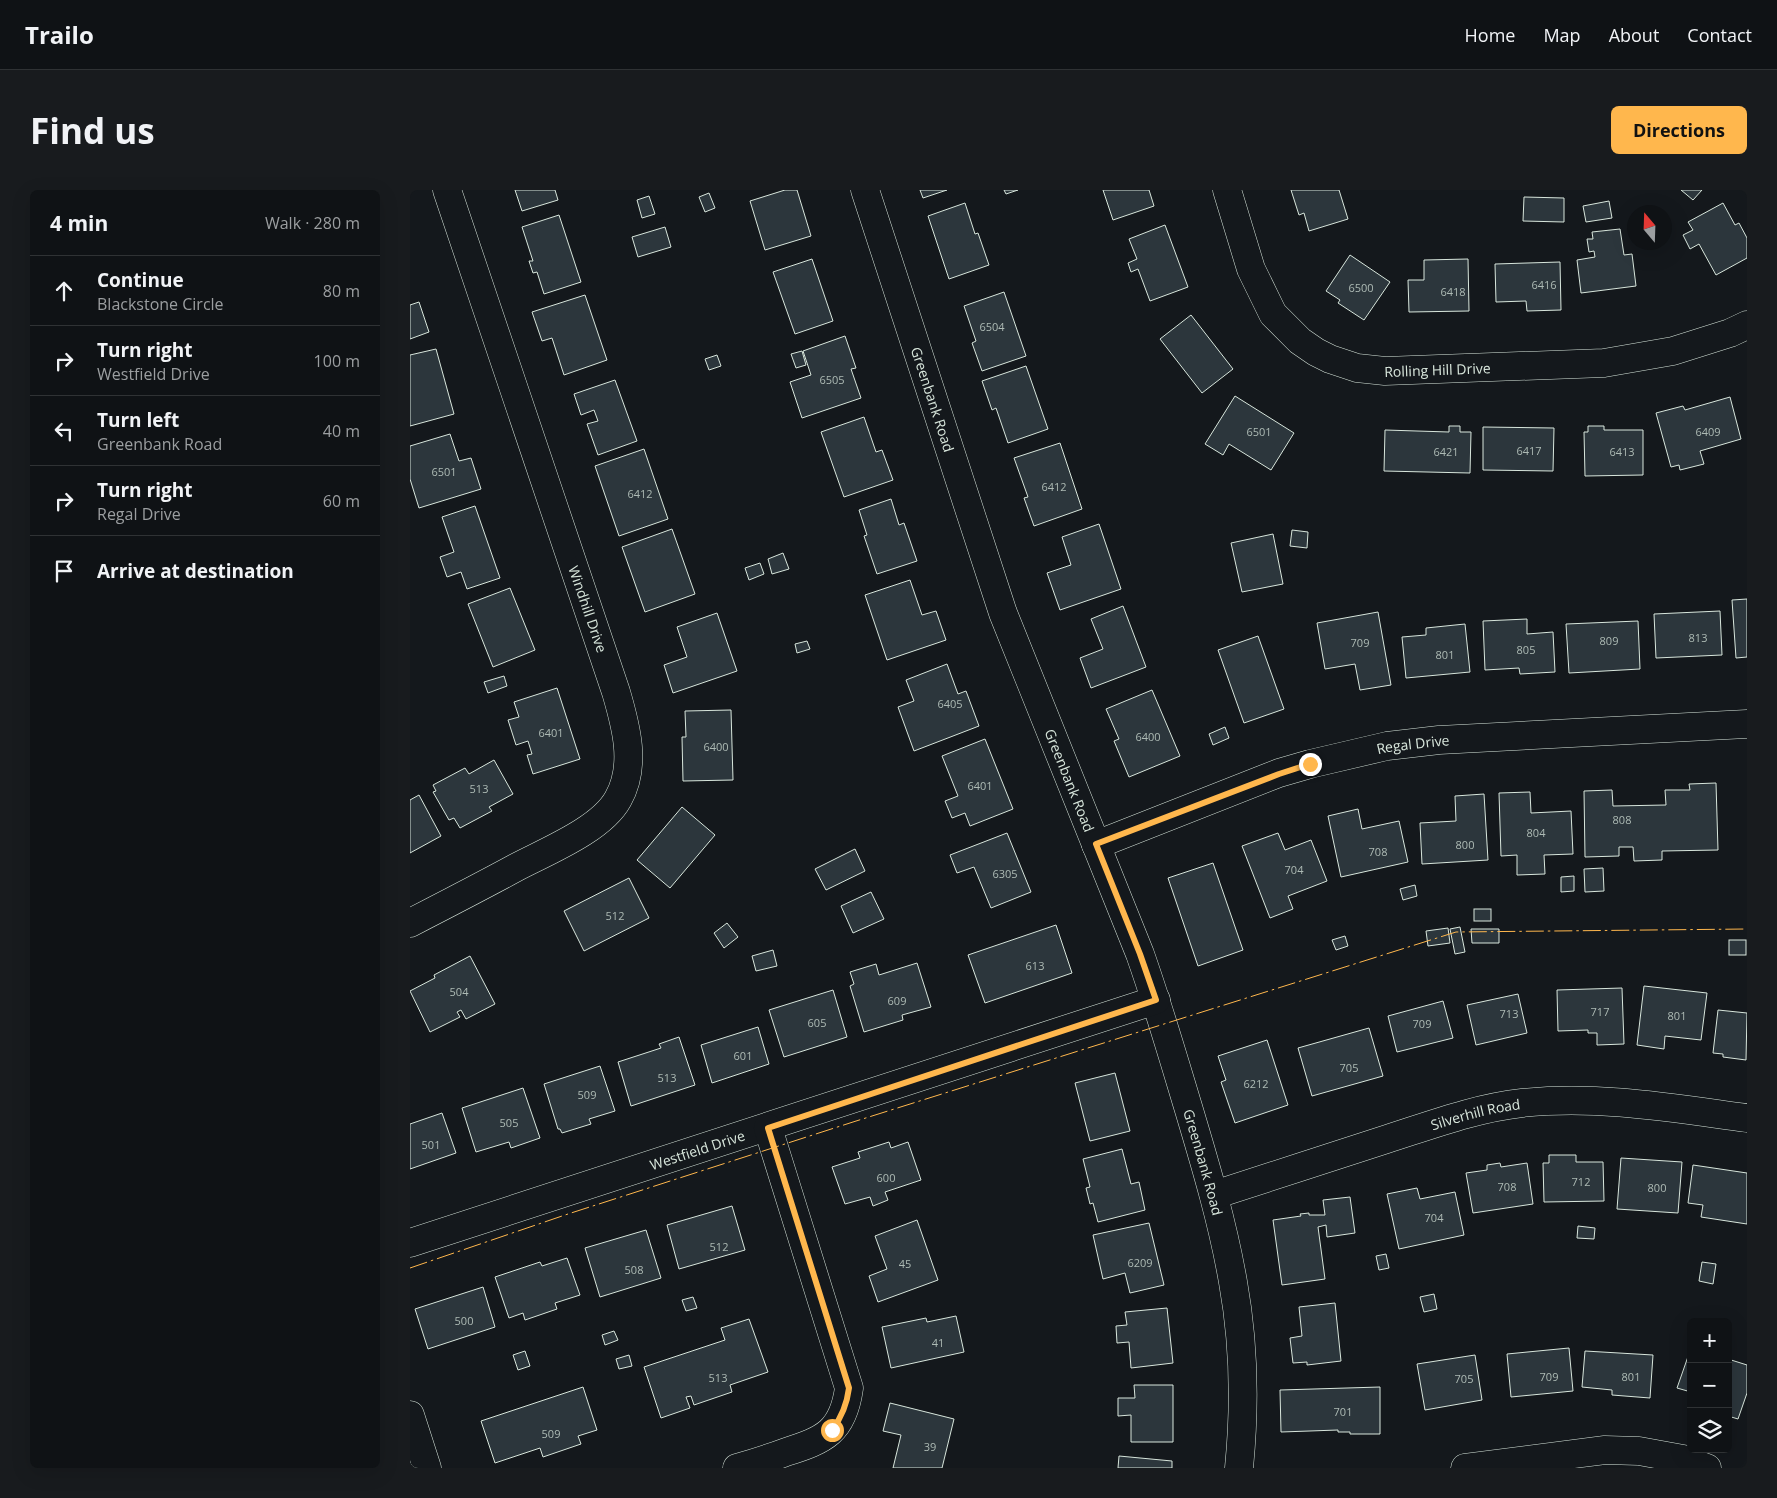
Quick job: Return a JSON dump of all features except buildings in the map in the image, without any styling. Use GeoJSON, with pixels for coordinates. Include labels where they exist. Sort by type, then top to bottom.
{"type":"FeatureCollection","features":[{"type":"Feature","properties":{"kind":"street","name":"Windhill Drive"},"geometry":{"type":"LineString","coordinates":[[410,923],[596,824],[607,814],[618,799],[628,763],[627,732],[616,692],[447,190]]}},
{"type":"Feature","properties":{"kind":"street","name":"Greenbank Road"},"geometry":{"type":"LineString","coordinates":[[865,190],[1004,613],[1140,954],[1156,1000],[1214,1195],[1234,1283],[1242,1352],[1239,1468]]}},
{"type":"Feature","properties":{"kind":"street","name":"Rolling Hill Drive"},"geometry":{"type":"LineString","coordinates":[[1227,190],[1251,269],[1273,314],[1300,341],[1316,352],[1357,368],[1386,371],[1604,363],[1673,351],[1730,333],[1747,325]]}},
{"type":"Feature","properties":{"kind":"street","name":"Regal Drive"},"geometry":{"type":"LineString","coordinates":[[1096,844],[1279,774],[1310,764],[1387,746],[1439,740],[1747,724]]}},
{"type":"Feature","properties":{"kind":"street","name":"Westfield Drive"},"geometry":{"type":"LineString","coordinates":[[410,1243],[768,1128],[1156,1000]]}},
{"type":"Feature","properties":{"kind":"street","name":"Silverhill Road"},"geometry":{"type":"LineString","coordinates":[[1214,1195],[1430,1125],[1486,1110],[1521,1104],[1575,1100],[1618,1102],[1747,1118]]}},
{"type":"Feature","properties":{"kind":"street"},"geometry":{"type":"LineString","coordinates":[[738,1468],[809,1445],[824,1438],[840,1420],[848,1400],[849,1388],[768,1128]]}},
{"type":"Feature","properties":{"kind":"street"},"geometry":{"type":"LineString","coordinates":[[410,1414],[427,1468]]}},
{"type":"Feature","properties":{"kind":"street"},"geometry":{"type":"LineString","coordinates":[[1465,1468],[1605,1450],[1648,1452],[1683,1459],[1707,1468]]}},
{"type":"Feature","properties":{"kind":"power"},"geometry":{"type":"LineString","coordinates":[[410,1268],[568,1214],[853,1122],[1456,932],[1747,929]]}},
{"type":"Feature","properties":{"kind":"route"},"geometry":{"type":"LineString","coordinates":[[832,1430],[840,1420],[848,1400],[849,1388],[768,1128],[1156,1000],[1140,954],[1096,844],[1310,764]]}}]}
